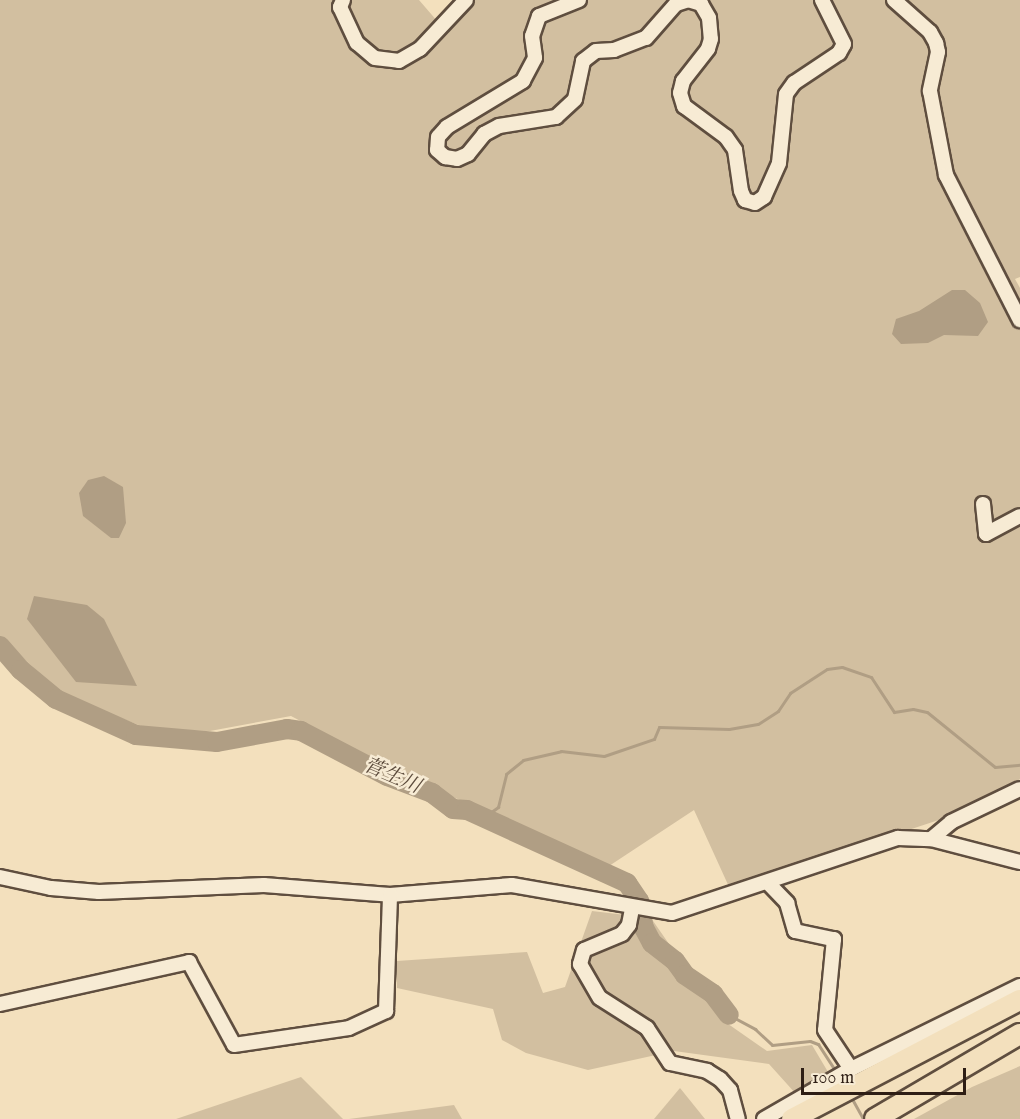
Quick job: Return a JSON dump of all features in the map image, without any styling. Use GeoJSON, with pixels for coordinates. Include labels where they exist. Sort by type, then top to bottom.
{"type":"FeatureCollection","features":[{"type":"Feature","properties":{"kind":"highway"},"geometry":{"type":"LineString","coordinates":[[792,1119],[1020,1000]]}},
{"type":"Feature","properties":{"kind":"highway"},"geometry":{"type":"LineString","coordinates":[[875,1119],[1020,1034]]}},
{"type":"Feature","properties":{"kind":"street"},"geometry":{"type":"LineString","coordinates":[[343,0],[340,6],[357,43],[375,58],[399,61],[420,49],[466,0]]}},
{"type":"Feature","properties":{"kind":"street"},"geometry":{"type":"LineString","coordinates":[[579,0],[539,16],[532,36],[535,58],[523,81],[447,127],[438,138],[437,150],[445,157],[457,159],[468,154],[484,134],[499,126],[556,117],[574,99],[583,61],[596,51],[614,50],[646,38],[676,4],[688,0],[701,4],[709,18],[711,39],[708,49],[683,81],[680,93],[684,106],[726,137],[735,150],[741,191],[745,200],[755,203],[764,197],[780,163],[786,94],[794,83],[839,53],[844,44],[822,0]]}},
{"type":"Feature","properties":{"kind":"street"},"geometry":{"type":"LineString","coordinates":[[894,0],[930,32],[936,43],[938,52],[930,92],[946,175],[1020,320]]}},
{"type":"Feature","properties":{"kind":"street"},"geometry":{"type":"LineString","coordinates":[[983,504],[986,534],[1020,516]]}},
{"type":"Feature","properties":{"kind":"street"},"geometry":{"type":"LineString","coordinates":[[931,839],[951,822],[1020,789]]}},
{"type":"Feature","properties":{"kind":"street"},"geometry":{"type":"LineString","coordinates":[[0,877],[51,888],[99,892],[264,885],[390,895],[512,885],[658,913],[685,911],[898,838],[931,839],[1020,862]]}},
{"type":"Feature","properties":{"kind":"street"},"geometry":{"type":"LineString","coordinates":[[768,883],[787,903],[795,931],[834,939],[825,1030],[851,1069]]}},
{"type":"Feature","properties":{"kind":"street"},"geometry":{"type":"LineString","coordinates":[[0,1004],[189,962],[234,1045],[349,1028],[386,1011],[390,895]]}},
{"type":"Feature","properties":{"kind":"street"},"geometry":{"type":"LineString","coordinates":[[632,909],[629,925],[622,933],[584,950],[580,964],[600,998],[647,1028],[669,1063],[707,1071],[720,1079],[730,1090],[738,1119]]}},
{"type":"Feature","properties":{"kind":"street"},"geometry":{"type":"LineString","coordinates":[[764,1119],[851,1069],[1020,986]]}},
{"type":"Feature","properties":{"kind":"shaded area"},"geometry":{"type":"Polygon","coordinates":[[[0,0],[419,0],[438,22],[460,0],[1020,0],[1020,277],[1015,279],[1020,288],[1020,779],[987,804],[730,889],[694,810],[609,866],[399,773],[291,716],[210,731],[151,730],[61,694],[0,636],[0,0]]]}},
{"type":"Feature","properties":{"kind":"shaded area"},"geometry":{"type":"Polygon","coordinates":[[[952,290],[965,290],[980,303],[988,322],[978,336],[944,335],[928,343],[901,344],[892,334],[896,319],[919,311],[952,290]]]}},
{"type":"Feature","properties":{"kind":"shaded area"},"geometry":{"type":"Polygon","coordinates":[[[104,476],[123,487],[126,523],[119,538],[111,538],[83,516],[79,493],[88,480],[104,476]]]}},
{"type":"Feature","properties":{"kind":"shaded area"},"geometry":{"type":"Polygon","coordinates":[[[34,596],[87,605],[104,619],[137,686],[76,682],[27,619],[34,596]]]}},
{"type":"Feature","properties":{"kind":"shaded area"},"geometry":{"type":"Polygon","coordinates":[[[592,911],[651,918],[721,1019],[767,1051],[812,1045],[831,1077],[796,1094],[769,1064],[674,1051],[588,1070],[526,1053],[502,1040],[493,1009],[397,988],[397,961],[527,952],[543,993],[565,987],[592,911]]]}},
{"type":"Feature","properties":{"kind":"shaded area"},"geometry":{"type":"Polygon","coordinates":[[[1020,1066],[1020,1119],[914,1119],[972,1087],[1020,1066]]]}},
{"type":"Feature","properties":{"kind":"shaded area"},"geometry":{"type":"Polygon","coordinates":[[[301,1077],[343,1119],[176,1119],[301,1077]]]}},
{"type":"Feature","properties":{"kind":"shaded area"},"geometry":{"type":"Polygon","coordinates":[[[680,1088],[705,1119],[654,1119],[680,1088]]]}},
{"type":"Feature","properties":{"kind":"shaded area"},"geometry":{"type":"Polygon","coordinates":[[[454,1105],[462,1119],[349,1119],[454,1105]]]}},
{"type":"Feature","properties":{"kind":"waterway","name":"菅生川"},"geometry":{"type":"LineString","coordinates":[[0,646],[21,670],[56,699],[136,735],[217,742],[287,729],[301,731],[387,776],[432,793],[453,809],[467,810],[627,883],[639,901],[644,928],[652,943],[675,961],[685,975],[713,994],[729,1015]]}},
{"type":"Feature","properties":{"kind":"waterway"},"geometry":{"type":"LineString","coordinates":[[483,818],[498,807],[506,774],[523,760],[561,751],[604,756],[654,739],[659,727],[729,729],[758,724],[778,711],[790,693],[827,669],[842,667],[871,677],[894,712],[913,709],[927,712],[995,767],[1020,765]]}},
{"type":"Feature","properties":{"kind":"waterway"},"geometry":{"type":"LineString","coordinates":[[729,1015],[755,1029],[772,1045],[810,1041],[818,1044],[837,1073]]}},
{"type":"Feature","properties":{"kind":"waterway"},"geometry":{"type":"LineString","coordinates":[[851,1097],[863,1119]]}}]}
